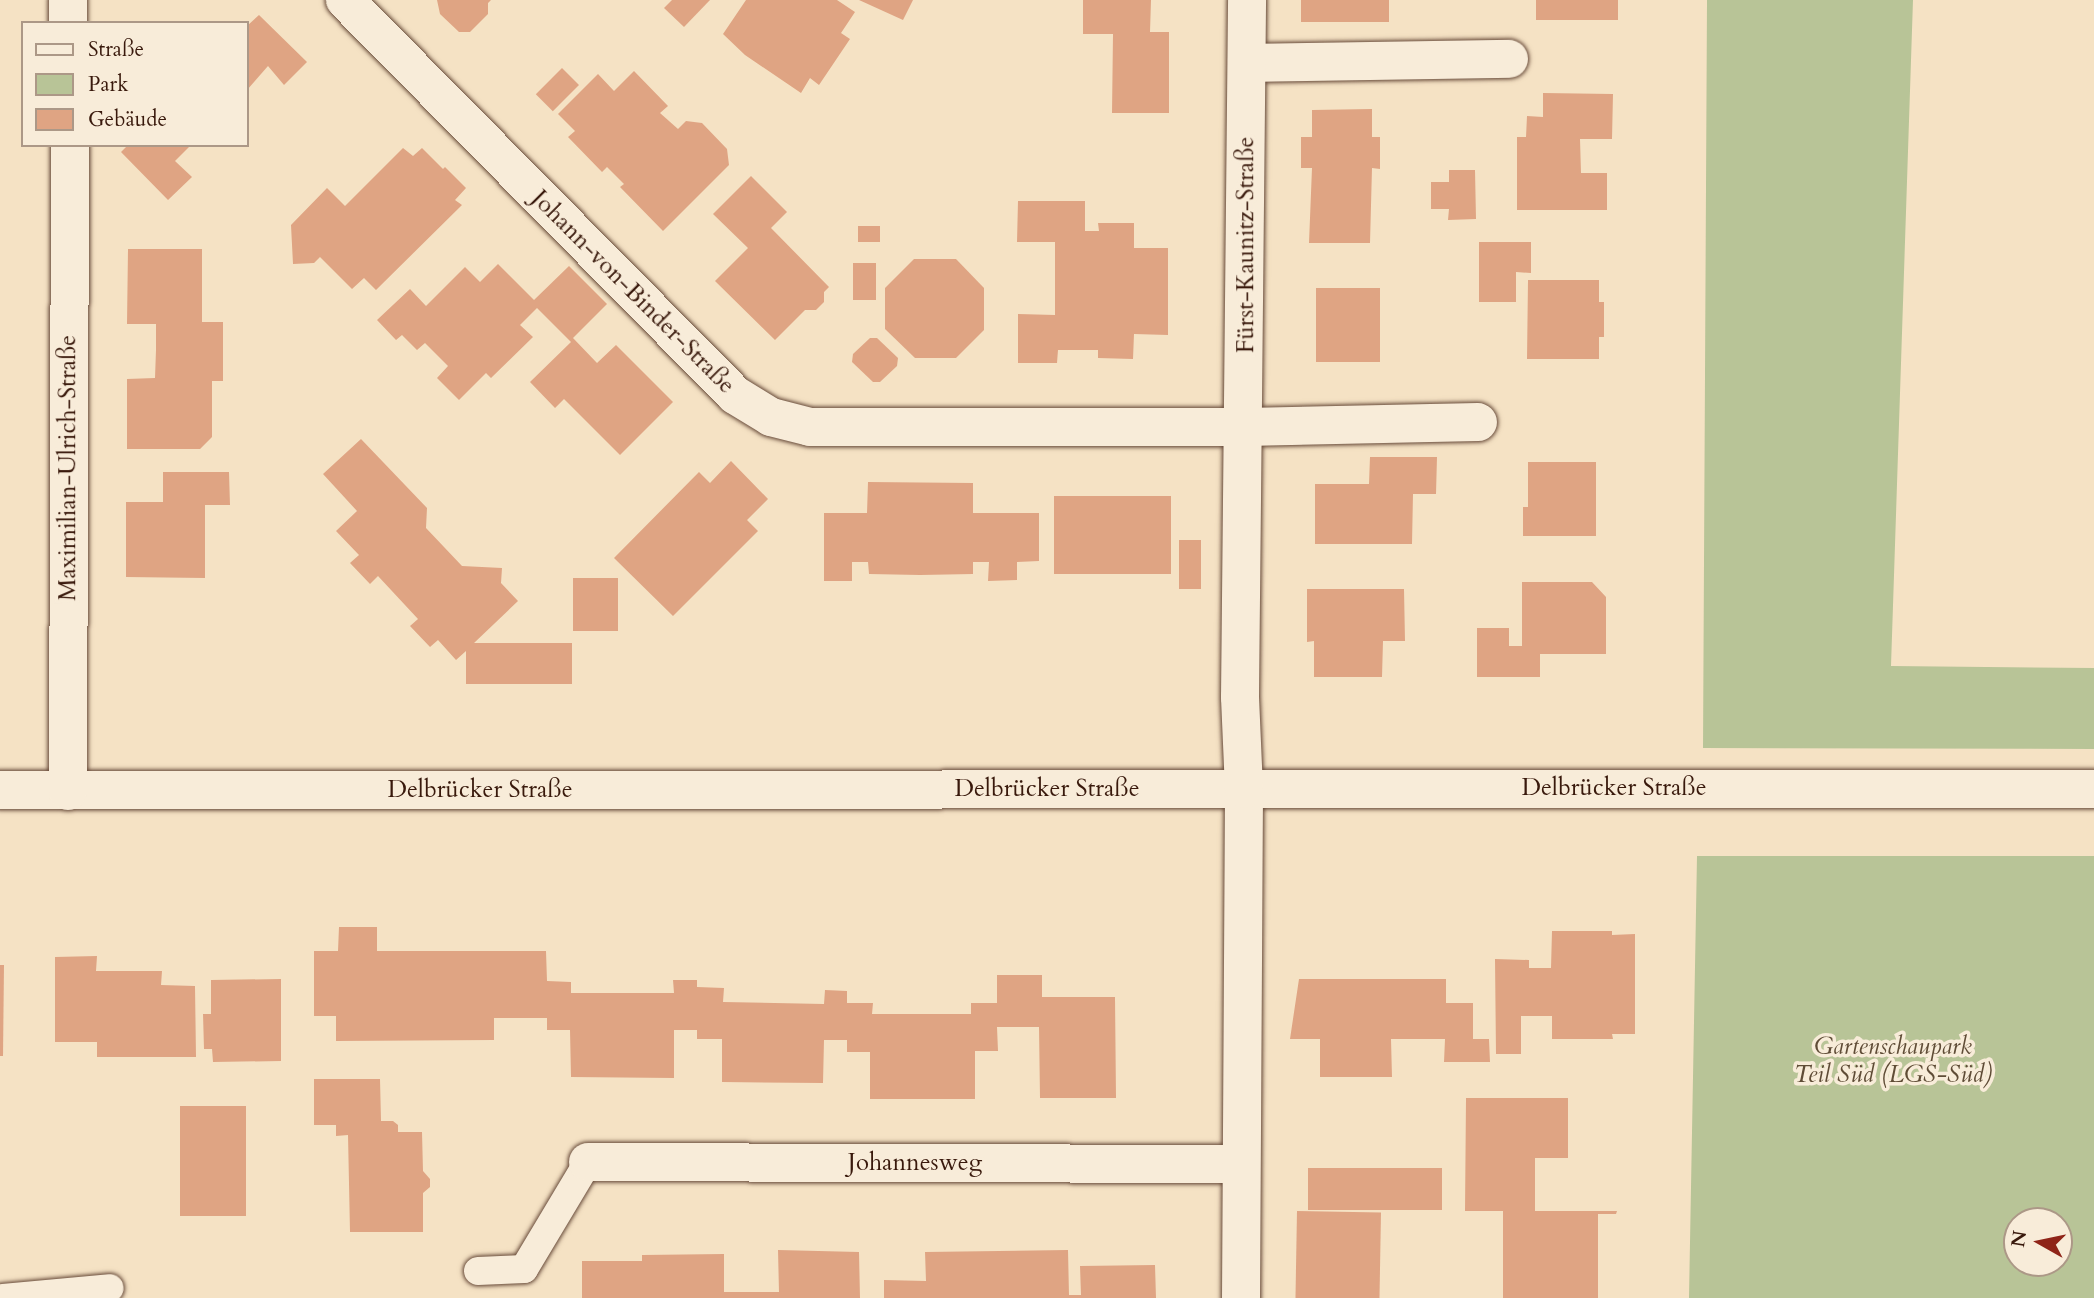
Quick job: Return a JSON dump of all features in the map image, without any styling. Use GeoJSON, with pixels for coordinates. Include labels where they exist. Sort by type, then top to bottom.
{"type":"FeatureCollection","features":[{"type":"Feature","properties":{"kind":"street"},"geometry":{"type":"LineString","coordinates":[[68,0],[68,21]]}},
{"type":"Feature","properties":{"kind":"street","name":"Johann-von-Binder-Straße"},"geometry":{"type":"LineString","coordinates":[[345,0],[735,395],[771,417],[810,427],[1245,427]]}},
{"type":"Feature","properties":{"kind":"street","name":"Fürst-Kaunitz-Straße"},"geometry":{"type":"LineString","coordinates":[[1244,789],[1240,697],[1245,427],[1247,0]]}},
{"type":"Feature","properties":{"kind":"street"},"geometry":{"type":"LineString","coordinates":[[1247,63],[1509,59]]}},
{"type":"Feature","properties":{"kind":"street","name":"Maximilian-Ulrich-Straße"},"geometry":{"type":"LineString","coordinates":[[68,790],[69,147]]}},
{"type":"Feature","properties":{"kind":"street"},"geometry":{"type":"LineString","coordinates":[[1245,427],[1478,422]]}},
{"type":"Feature","properties":{"kind":"street"},"geometry":{"type":"LineString","coordinates":[[1241,1298],[1244,789]]}},
{"type":"Feature","properties":{"kind":"street","name":"Delbrücker Straße"},"geometry":{"type":"LineString","coordinates":[[0,790],[2094,789]]}},
{"type":"Feature","properties":{"kind":"street","name":"Johannesweg"},"geometry":{"type":"LineString","coordinates":[[588,1163],[1241,1164]]}},
{"type":"Feature","properties":{"kind":"lane"},"geometry":{"type":"LineString","coordinates":[[478,1271],[524,1269],[588,1163]]}},
{"type":"Feature","properties":{"kind":"lane"},"geometry":{"type":"LineString","coordinates":[[4,1298],[110,1288]]}},
{"type":"Feature","properties":{"kind":"green space"},"geometry":{"type":"Polygon","coordinates":[[[1707,0],[1913,0],[1891,666],[2094,668],[2094,749],[1703,748],[1707,0]]]}},
{"type":"Feature","properties":{"kind":"green space","name":"Gartenschaupark Teil Süd (LGS-Süd)"},"geometry":{"type":"Polygon","coordinates":[[[1697,856],[2094,856],[2094,1298],[1689,1298],[1697,856]]]}},
{"type":"Feature","properties":{"kind":"building"},"geometry":{"type":"Polygon","coordinates":[[[437,0],[491,0],[488,3],[488,14],[470,32],[459,32],[440,14],[437,0]]]}},
{"type":"Feature","properties":{"kind":"building"},"geometry":{"type":"Polygon","coordinates":[[[672,0],[710,0],[684,27],[664,8],[672,0]]]}},
{"type":"Feature","properties":{"kind":"building"},"geometry":{"type":"Polygon","coordinates":[[[746,0],[837,0],[855,12],[841,33],[850,39],[819,85],[810,78],[801,93],[745,55],[723,34],[746,0]]]}},
{"type":"Feature","properties":{"kind":"building"},"geometry":{"type":"Polygon","coordinates":[[[859,0],[913,0],[903,20],[859,0]]]}},
{"type":"Feature","properties":{"kind":"building"},"geometry":{"type":"Polygon","coordinates":[[[1083,0],[1151,0],[1150,32],[1169,32],[1169,113],[1112,113],[1113,34],[1083,34],[1083,0]]]}},
{"type":"Feature","properties":{"kind":"building"},"geometry":{"type":"Polygon","coordinates":[[[1301,0],[1389,0],[1389,22],[1301,22],[1301,0]]]}},
{"type":"Feature","properties":{"kind":"building"},"geometry":{"type":"Polygon","coordinates":[[[1536,0],[1618,0],[1618,20],[1536,20],[1536,0]]]}},
{"type":"Feature","properties":{"kind":"building"},"geometry":{"type":"Polygon","coordinates":[[[259,15],[307,62],[284,85],[268,66],[248,89],[248,25],[259,15]]]}},
{"type":"Feature","properties":{"kind":"building"},"geometry":{"type":"Polygon","coordinates":[[[562,68],[579,85],[553,111],[536,94],[562,68]]]}},
{"type":"Feature","properties":{"kind":"building"},"geometry":{"type":"Polygon","coordinates":[[[634,71],[668,106],[660,113],[678,129],[686,121],[702,123],[727,149],[729,165],[663,231],[620,187],[624,184],[607,167],[602,172],[568,137],[575,131],[558,114],[598,74],[614,91],[634,71]]]}},
{"type":"Feature","properties":{"kind":"building"},"geometry":{"type":"Polygon","coordinates":[[[1543,93],[1613,94],[1612,139],[1580,139],[1581,173],[1607,173],[1607,210],[1517,210],[1517,137],[1526,137],[1527,116],[1543,117],[1543,93]]]}},
{"type":"Feature","properties":{"kind":"building"},"geometry":{"type":"Polygon","coordinates":[[[1372,109],[1372,137],[1380,137],[1380,169],[1372,168],[1370,243],[1309,243],[1312,168],[1301,168],[1301,137],[1312,137],[1312,110],[1372,109]]]}},
{"type":"Feature","properties":{"kind":"building"},"geometry":{"type":"Polygon","coordinates":[[[126,147],[189,147],[175,161],[192,177],[168,200],[121,152],[126,147]]]}},
{"type":"Feature","properties":{"kind":"building"},"geometry":{"type":"Polygon","coordinates":[[[403,148],[413,156],[422,148],[443,169],[445,167],[466,188],[455,200],[462,205],[376,290],[364,278],[352,289],[320,257],[314,263],[293,264],[291,225],[327,188],[345,206],[403,148]]]}},
{"type":"Feature","properties":{"kind":"building"},"geometry":{"type":"Polygon","coordinates":[[[1449,170],[1475,170],[1476,219],[1448,220],[1449,209],[1431,209],[1431,182],[1449,182],[1449,170]]]}},
{"type":"Feature","properties":{"kind":"building"},"geometry":{"type":"Polygon","coordinates":[[[751,176],[787,212],[771,228],[829,287],[824,292],[824,302],[816,310],[805,310],[775,340],[715,281],[748,248],[713,214],[751,176]]]}},
{"type":"Feature","properties":{"kind":"building"},"geometry":{"type":"Polygon","coordinates":[[[1018,201],[1085,201],[1085,231],[1099,231],[1098,223],[1134,223],[1134,248],[1168,248],[1168,335],[1134,334],[1133,359],[1098,358],[1098,350],[1058,350],[1057,363],[1018,363],[1018,314],[1055,315],[1055,242],[1017,242],[1018,201]]]}},
{"type":"Feature","properties":{"kind":"building"},"geometry":{"type":"Polygon","coordinates":[[[858,226],[880,226],[880,242],[858,242],[858,226]]]}},
{"type":"Feature","properties":{"kind":"building"},"geometry":{"type":"Polygon","coordinates":[[[1479,242],[1531,242],[1531,273],[1516,272],[1516,302],[1479,302],[1479,242]]]}},
{"type":"Feature","properties":{"kind":"building"},"geometry":{"type":"Polygon","coordinates":[[[128,249],[202,249],[202,322],[223,322],[223,381],[212,381],[212,437],[200,449],[127,449],[127,379],[155,378],[156,350],[156,324],[127,324],[128,249]]]}},
{"type":"Feature","properties":{"kind":"building"},"geometry":{"type":"Polygon","coordinates":[[[914,259],[956,259],[984,288],[984,330],[956,358],[915,358],[885,329],[885,288],[914,259]]]}},
{"type":"Feature","properties":{"kind":"building"},"geometry":{"type":"Polygon","coordinates":[[[853,263],[876,263],[876,300],[853,300],[853,263]]]}},
{"type":"Feature","properties":{"kind":"building"},"geometry":{"type":"Polygon","coordinates":[[[498,264],[534,300],[569,266],[607,304],[573,338],[597,363],[616,345],[673,402],[620,455],[564,399],[555,408],[530,382],[571,342],[537,308],[520,325],[533,337],[491,378],[486,373],[459,400],[437,378],[448,366],[425,343],[417,350],[402,335],[396,340],[377,320],[410,289],[426,306],[465,267],[480,282],[498,264]]]}},
{"type":"Feature","properties":{"kind":"building"},"geometry":{"type":"Polygon","coordinates":[[[1528,280],[1599,280],[1599,302],[1604,302],[1604,337],[1599,337],[1599,359],[1527,359],[1528,280]]]}},
{"type":"Feature","properties":{"kind":"building"},"geometry":{"type":"Polygon","coordinates":[[[1316,288],[1380,288],[1380,362],[1316,362],[1316,288]]]}},
{"type":"Feature","properties":{"kind":"building"},"geometry":{"type":"Polygon","coordinates":[[[870,338],[877,338],[898,358],[897,366],[880,382],[873,382],[852,362],[853,354],[870,338]]]}},
{"type":"Feature","properties":{"kind":"building"},"geometry":{"type":"Polygon","coordinates":[[[361,439],[427,508],[426,528],[462,566],[502,568],[501,583],[518,601],[474,643],[572,643],[572,684],[466,684],[466,651],[456,660],[438,640],[430,647],[410,626],[418,619],[378,576],[370,584],[350,563],[359,555],[336,531],[357,511],[323,474],[361,439]]]}},
{"type":"Feature","properties":{"kind":"building"},"geometry":{"type":"Polygon","coordinates":[[[1370,457],[1437,457],[1436,494],[1413,494],[1412,544],[1315,544],[1315,484],[1369,484],[1370,457]]]}},
{"type":"Feature","properties":{"kind":"building"},"geometry":{"type":"Polygon","coordinates":[[[731,461],[768,499],[747,520],[758,531],[673,616],[614,558],[699,472],[710,483],[731,461]]]}},
{"type":"Feature","properties":{"kind":"building"},"geometry":{"type":"Polygon","coordinates":[[[1528,462],[1596,462],[1596,536],[1523,536],[1523,507],[1528,507],[1528,462]]]}},
{"type":"Feature","properties":{"kind":"building"},"geometry":{"type":"Polygon","coordinates":[[[163,472],[229,472],[230,505],[205,505],[205,578],[126,577],[126,502],[163,502],[163,472]]]}},
{"type":"Feature","properties":{"kind":"building"},"geometry":{"type":"Polygon","coordinates":[[[868,482],[973,483],[973,513],[1039,513],[1039,561],[1017,562],[1017,580],[988,581],[989,562],[973,562],[973,574],[920,575],[869,574],[868,562],[852,562],[852,581],[824,581],[824,513],[867,513],[868,482]]]}},
{"type":"Feature","properties":{"kind":"building"},"geometry":{"type":"Polygon","coordinates":[[[1054,496],[1171,496],[1171,574],[1054,574],[1054,496]]]}},
{"type":"Feature","properties":{"kind":"building"},"geometry":{"type":"Polygon","coordinates":[[[1179,540],[1201,540],[1201,589],[1179,589],[1179,540]]]}},
{"type":"Feature","properties":{"kind":"building"},"geometry":{"type":"Polygon","coordinates":[[[573,578],[618,578],[618,631],[573,631],[573,578]]]}},
{"type":"Feature","properties":{"kind":"building"},"geometry":{"type":"Polygon","coordinates":[[[1522,582],[1592,582],[1606,597],[1606,654],[1540,654],[1540,677],[1477,677],[1477,628],[1509,628],[1509,646],[1522,646],[1522,582]]]}},
{"type":"Feature","properties":{"kind":"building"},"geometry":{"type":"Polygon","coordinates":[[[1307,589],[1404,589],[1405,641],[1383,641],[1382,677],[1314,677],[1314,641],[1307,642],[1307,589]]]}},
{"type":"Feature","properties":{"kind":"building"},"geometry":{"type":"Polygon","coordinates":[[[339,927],[377,927],[377,951],[546,951],[547,981],[571,982],[571,993],[674,993],[673,980],[697,980],[697,987],[724,988],[723,1002],[824,1004],[825,990],[847,991],[847,1003],[873,1003],[872,1014],[971,1014],[971,1003],[997,1003],[997,975],[1042,975],[1042,997],[1115,997],[1116,1098],[1040,1098],[1039,1027],[997,1027],[998,1051],[975,1051],[975,1099],[870,1099],[870,1052],[847,1052],[847,1040],[824,1040],[823,1083],[722,1082],[722,1039],[697,1039],[697,1030],[674,1030],[674,1078],[571,1077],[570,1030],[547,1030],[547,1018],[494,1018],[494,1040],[336,1041],[336,1016],[314,1016],[314,951],[338,951],[339,927]]]}},
{"type":"Feature","properties":{"kind":"building"},"geometry":{"type":"Polygon","coordinates":[[[1552,931],[1612,931],[1612,935],[1635,934],[1635,1034],[1612,1034],[1613,1039],[1552,1039],[1552,1016],[1521,1016],[1521,1054],[1496,1054],[1495,959],[1529,960],[1529,968],[1551,968],[1552,931]]]}},
{"type":"Feature","properties":{"kind":"building"},"geometry":{"type":"Polygon","coordinates":[[[97,956],[96,971],[162,971],[161,985],[195,986],[196,1057],[97,1057],[97,1042],[55,1042],[55,957],[97,956]]]}},
{"type":"Feature","properties":{"kind":"building"},"geometry":{"type":"Polygon","coordinates":[[[0,965],[4,965],[3,1056],[0,1056],[0,965]]]}},
{"type":"Feature","properties":{"kind":"building"},"geometry":{"type":"Polygon","coordinates":[[[281,979],[281,1061],[213,1062],[212,1049],[204,1049],[203,1014],[211,1014],[211,980],[281,979]]]}},
{"type":"Feature","properties":{"kind":"building"},"geometry":{"type":"Polygon","coordinates":[[[1299,979],[1446,979],[1446,1003],[1473,1003],[1473,1039],[1489,1039],[1490,1062],[1444,1062],[1445,1039],[1391,1039],[1392,1077],[1320,1077],[1320,1039],[1290,1039],[1299,979]]]}},
{"type":"Feature","properties":{"kind":"building"},"geometry":{"type":"Polygon","coordinates":[[[314,1079],[380,1079],[381,1121],[393,1121],[398,1125],[398,1132],[422,1132],[423,1171],[430,1179],[430,1187],[423,1193],[423,1232],[350,1232],[348,1135],[336,1136],[336,1125],[314,1125],[314,1079]]]}},
{"type":"Feature","properties":{"kind":"building"},"geometry":{"type":"Polygon","coordinates":[[[1466,1098],[1568,1098],[1568,1158],[1535,1158],[1535,1211],[1617,1211],[1616,1214],[1598,1214],[1598,1298],[1503,1298],[1503,1211],[1465,1211],[1466,1098]]]}},
{"type":"Feature","properties":{"kind":"building"},"geometry":{"type":"Polygon","coordinates":[[[180,1106],[246,1106],[246,1216],[180,1216],[180,1106]]]}},
{"type":"Feature","properties":{"kind":"building"},"geometry":{"type":"Polygon","coordinates":[[[1308,1168],[1442,1168],[1442,1210],[1308,1210],[1308,1168]]]}},
{"type":"Feature","properties":{"kind":"building"},"geometry":{"type":"Polygon","coordinates":[[[1297,1211],[1381,1212],[1379,1298],[1295,1298],[1297,1211]]]}},
{"type":"Feature","properties":{"kind":"building"},"geometry":{"type":"Polygon","coordinates":[[[778,1250],[859,1252],[860,1298],[582,1298],[582,1261],[642,1261],[642,1255],[724,1254],[724,1292],[779,1292],[778,1250]]]}},
{"type":"Feature","properties":{"kind":"building"},"geometry":{"type":"Polygon","coordinates":[[[1068,1250],[1069,1295],[1081,1295],[1080,1266],[1155,1265],[1156,1298],[884,1298],[884,1280],[926,1281],[925,1252],[1068,1250]]]}}]}
